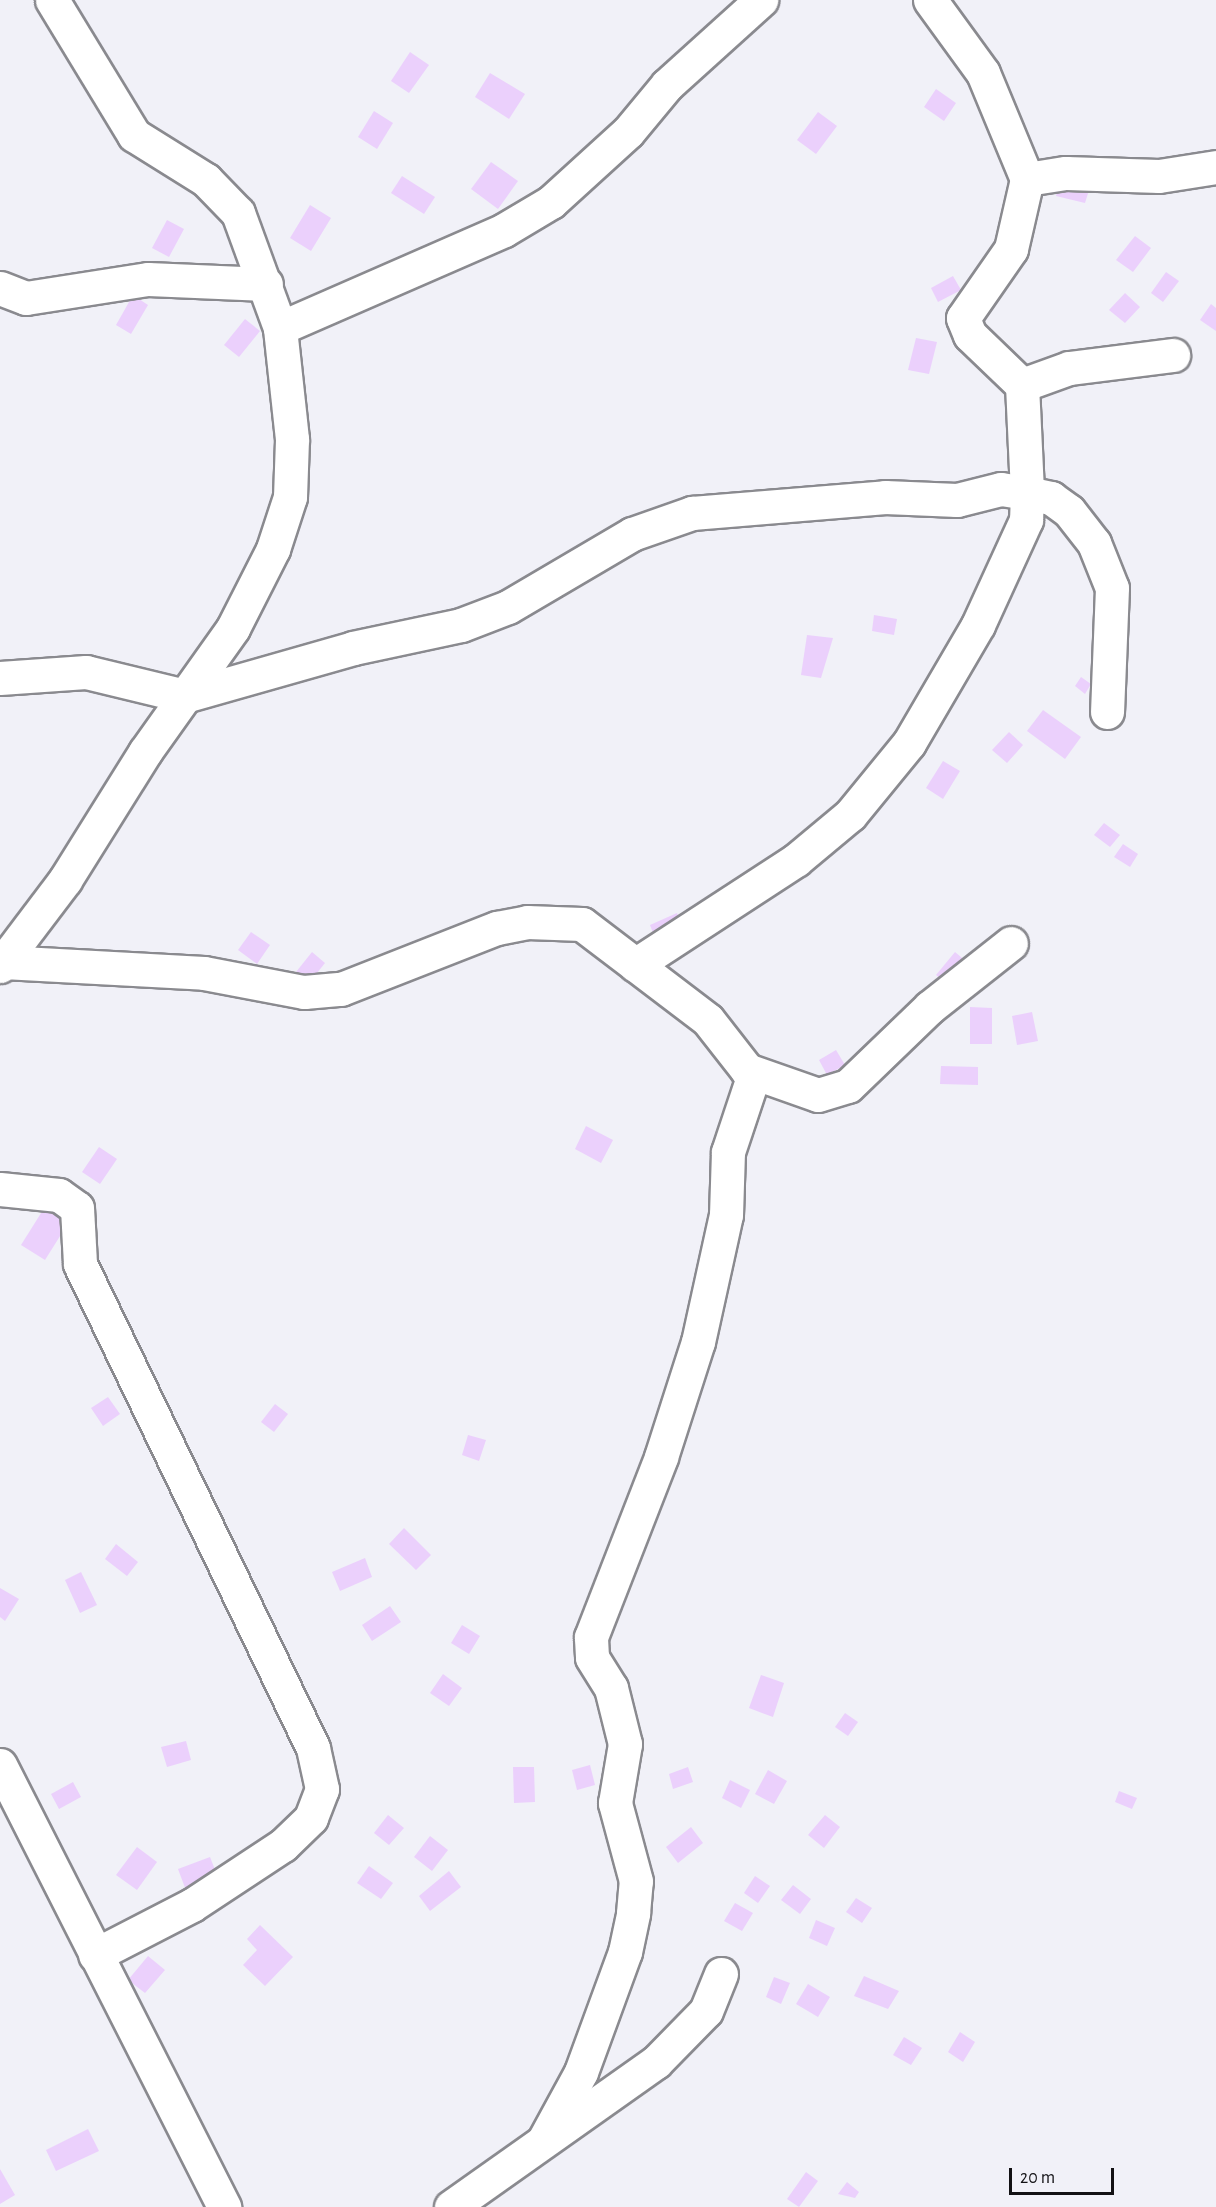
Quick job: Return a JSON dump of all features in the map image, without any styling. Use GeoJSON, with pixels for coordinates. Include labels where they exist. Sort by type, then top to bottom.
{"type":"FeatureCollection","features":[{"type":"Feature","properties":{"kind":"street"},"geometry":{"type":"LineString","coordinates":[[1,964],[65,880],[185,696],[233,628],[273,549],[290,497],[290,381],[280,328],[266,284],[238,213],[206,180],[134,135],[52,0]]}},
{"type":"Feature","properties":{"kind":"street"},"geometry":{"type":"LineString","coordinates":[[280,328],[504,230],[551,202],[628,132],[667,85],[761,0]]}},
{"type":"Feature","properties":{"kind":"street"},"geometry":{"type":"LineString","coordinates":[[635,965],[796,860],[850,815],[909,743],[978,625],[1026,520],[1022,384],[963,325],[967,310],[1011,249],[1027,179],[983,73],[930,0]]}},
{"type":"Feature","properties":{"kind":"street"},"geometry":{"type":"LineString","coordinates":[[1027,179],[1066,173],[1159,176],[1216,167]]}},
{"type":"Feature","properties":{"kind":"street"},"geometry":{"type":"LineString","coordinates":[[0,288],[26,298],[148,279],[266,284]]}},
{"type":"Feature","properties":{"kind":"street"},"geometry":{"type":"LineString","coordinates":[[1022,384],[1069,368],[1173,355]]}},
{"type":"Feature","properties":{"kind":"street"},"geometry":{"type":"LineString","coordinates":[[0,678],[86,672],[185,696],[353,648],[461,625],[508,607],[632,534],[692,513],[885,497],[957,500],[1001,489],[1051,498],[1069,512],[1105,564],[1114,636],[1107,712]]}},
{"type":"Feature","properties":{"kind":"street"},"geometry":{"type":"LineString","coordinates":[[1,964],[204,973],[304,992],[340,989],[496,928],[564,921],[597,932],[635,965],[708,1020],[754,1074],[783,1079],[818,1095],[848,1086],[930,1006],[1011,944]]}},
{"type":"Feature","properties":{"kind":"street"},"geometry":{"type":"LineString","coordinates":[[544,2140],[581,2072],[625,1952],[633,1913],[636,1881],[615,1803],[625,1744],[611,1688],[592,1657],[591,1637],[661,1458],[698,1342],[726,1215],[728,1152],[754,1074]]}},
{"type":"Feature","properties":{"kind":"street"},"geometry":{"type":"LineString","coordinates":[[0,1189],[59,1195],[77,1208],[80,1263],[313,1748],[322,1789],[311,1818],[283,1845],[192,1905],[95,1955]]}},
{"type":"Feature","properties":{"kind":"street"},"geometry":{"type":"LineString","coordinates":[[0,1765],[224,2207]]}},
{"type":"Feature","properties":{"kind":"street"},"geometry":{"type":"LineString","coordinates":[[451,2207],[685,2036],[706,2011],[721,1974]]}},
{"type":"Feature","properties":{"kind":"building"},"geometry":{"type":"Polygon","coordinates":[[[410,52],[429,65],[409,93],[391,81],[410,52]]]}},
{"type":"Feature","properties":{"kind":"building"},"geometry":{"type":"Polygon","coordinates":[[[490,73],[525,94],[509,119],[475,97],[490,73]]]}},
{"type":"Feature","properties":{"kind":"building"},"geometry":{"type":"Polygon","coordinates":[[[936,89],[956,103],[944,121],[924,107],[936,89]]]}},
{"type":"Feature","properties":{"kind":"building"},"geometry":{"type":"Polygon","coordinates":[[[374,111],[393,123],[377,149],[358,137],[374,111]]]}},
{"type":"Feature","properties":{"kind":"building"},"geometry":{"type":"Polygon","coordinates":[[[818,112],[837,126],[816,154],[797,140],[818,112]]]}},
{"type":"Feature","properties":{"kind":"building"},"geometry":{"type":"Polygon","coordinates":[[[491,162],[518,181],[498,209],[471,189],[491,162]]]}},
{"type":"Feature","properties":{"kind":"building"},"geometry":{"type":"Polygon","coordinates":[[[402,176],[435,197],[424,214],[391,193],[402,176]]]}},
{"type":"Feature","properties":{"kind":"building"},"geometry":{"type":"Polygon","coordinates":[[[1060,179],[1090,187],[1085,203],[1056,196],[1060,179]]]}},
{"type":"Feature","properties":{"kind":"building"},"geometry":{"type":"Polygon","coordinates":[[[310,205],[331,218],[311,251],[290,238],[310,205]]]}},
{"type":"Feature","properties":{"kind":"building"},"geometry":{"type":"Polygon","coordinates":[[[167,220],[184,229],[169,257],[152,248],[167,220]]]}},
{"type":"Feature","properties":{"kind":"building"},"geometry":{"type":"Polygon","coordinates":[[[1135,236],[1151,248],[1133,272],[1116,260],[1135,236]]]}},
{"type":"Feature","properties":{"kind":"building"},"geometry":{"type":"Polygon","coordinates":[[[1166,272],[1179,281],[1163,302],[1151,293],[1166,272]]]}},
{"type":"Feature","properties":{"kind":"building"},"geometry":{"type":"Polygon","coordinates":[[[953,276],[961,290],[938,302],[931,288],[953,276]]]}},
{"type":"Feature","properties":{"kind":"building"},"geometry":{"type":"Polygon","coordinates":[[[1125,293],[1140,307],[1125,323],[1109,310],[1125,293]]]}},
{"type":"Feature","properties":{"kind":"building"},"geometry":{"type":"Polygon","coordinates":[[[133,295],[148,305],[131,334],[116,325],[133,295]]]}},
{"type":"Feature","properties":{"kind":"building"},"geometry":{"type":"Polygon","coordinates":[[[1211,304],[1216,308],[1216,331],[1200,320],[1211,304]]]}},
{"type":"Feature","properties":{"kind":"building"},"geometry":{"type":"Polygon","coordinates":[[[245,319],[260,331],[239,357],[224,345],[245,319]]]}},
{"type":"Feature","properties":{"kind":"building"},"geometry":{"type":"Polygon","coordinates":[[[916,338],[937,342],[929,374],[908,370],[916,338]]]}},
{"type":"Feature","properties":{"kind":"building"},"geometry":{"type":"Polygon","coordinates":[[[874,615],[897,619],[894,635],[872,631],[874,615]]]}},
{"type":"Feature","properties":{"kind":"building"},"geometry":{"type":"Polygon","coordinates":[[[807,635],[833,638],[821,678],[801,675],[807,635]]]}},
{"type":"Feature","properties":{"kind":"building"},"geometry":{"type":"Polygon","coordinates":[[[1081,677],[1091,684],[1085,694],[1075,686],[1081,677]]]}},
{"type":"Feature","properties":{"kind":"building"},"geometry":{"type":"Polygon","coordinates":[[[1043,710],[1081,737],[1065,759],[1027,731],[1043,710]]]}},
{"type":"Feature","properties":{"kind":"building"},"geometry":{"type":"Polygon","coordinates":[[[1009,732],[1023,745],[1007,763],[992,750],[1009,732]]]}},
{"type":"Feature","properties":{"kind":"building"},"geometry":{"type":"Polygon","coordinates":[[[943,761],[960,771],[943,799],[926,788],[943,761]]]}},
{"type":"Feature","properties":{"kind":"building"},"geometry":{"type":"Polygon","coordinates":[[[1104,823],[1120,835],[1110,847],[1094,835],[1104,823]]]}},
{"type":"Feature","properties":{"kind":"building"},"geometry":{"type":"Polygon","coordinates":[[[1123,844],[1138,854],[1130,867],[1114,857],[1123,844]]]}},
{"type":"Feature","properties":{"kind":"building"},"geometry":{"type":"Polygon","coordinates":[[[677,913],[685,931],[657,943],[650,925],[677,913]]]}},
{"type":"Feature","properties":{"kind":"building"},"geometry":{"type":"Polygon","coordinates":[[[251,932],[270,945],[257,964],[238,950],[251,932]]]}},
{"type":"Feature","properties":{"kind":"building"},"geometry":{"type":"Polygon","coordinates":[[[312,952],[325,963],[305,988],[292,977],[312,952]]]}},
{"type":"Feature","properties":{"kind":"building"},"geometry":{"type":"Polygon","coordinates":[[[955,952],[968,963],[949,986],[936,975],[955,952]]]}},
{"type":"Feature","properties":{"kind":"building"},"geometry":{"type":"Polygon","coordinates":[[[970,1007],[992,1008],[992,1044],[970,1044],[970,1007]]]}},
{"type":"Feature","properties":{"kind":"building"},"geometry":{"type":"Polygon","coordinates":[[[1032,1012],[1038,1041],[1017,1045],[1012,1016],[1032,1012]]]}},
{"type":"Feature","properties":{"kind":"building"},"geometry":{"type":"Polygon","coordinates":[[[836,1050],[845,1065],[827,1075],[819,1060],[836,1050]]]}},
{"type":"Feature","properties":{"kind":"building"},"geometry":{"type":"Polygon","coordinates":[[[941,1066],[978,1067],[978,1085],[940,1084],[941,1066]]]}},
{"type":"Feature","properties":{"kind":"building"},"geometry":{"type":"Polygon","coordinates":[[[586,1126],[613,1140],[601,1163],[575,1149],[586,1126]]]}},
{"type":"Feature","properties":{"kind":"building"},"geometry":{"type":"Polygon","coordinates":[[[99,1147],[117,1159],[100,1184],[82,1172],[99,1147]]]}},
{"type":"Feature","properties":{"kind":"building"},"geometry":{"type":"Polygon","coordinates":[[[48,1202],[72,1217],[45,1260],[21,1245],[48,1202]]]}},
{"type":"Feature","properties":{"kind":"building"},"geometry":{"type":"Polygon","coordinates":[[[108,1397],[120,1414],[103,1426],[91,1408],[108,1397]]]}},
{"type":"Feature","properties":{"kind":"building"},"geometry":{"type":"Polygon","coordinates":[[[275,1404],[288,1414],[274,1432],[261,1422],[275,1404]]]}},
{"type":"Feature","properties":{"kind":"building"},"geometry":{"type":"Polygon","coordinates":[[[468,1435],[486,1440],[479,1461],[462,1455],[468,1435]]]}},
{"type":"Feature","properties":{"kind":"building"},"geometry":{"type":"Polygon","coordinates":[[[404,1528],[431,1555],[416,1570],[389,1544],[404,1528]]]}},
{"type":"Feature","properties":{"kind":"building"},"geometry":{"type":"Polygon","coordinates":[[[116,1544],[138,1562],[127,1576],[105,1559],[116,1544]]]}},
{"type":"Feature","properties":{"kind":"building"},"geometry":{"type":"Polygon","coordinates":[[[365,1558],[372,1577],[340,1591],[332,1572],[365,1558]]]}},
{"type":"Feature","properties":{"kind":"building"},"geometry":{"type":"Polygon","coordinates":[[[81,1572],[97,1605],[80,1613],[65,1580],[81,1572]]]}},
{"type":"Feature","properties":{"kind":"building"},"geometry":{"type":"Polygon","coordinates":[[[0,1588],[19,1599],[5,1621],[0,1617],[0,1588]]]}},
{"type":"Feature","properties":{"kind":"building"},"geometry":{"type":"Polygon","coordinates":[[[390,1606],[401,1622],[372,1641],[362,1625],[390,1606]]]}},
{"type":"Feature","properties":{"kind":"building"},"geometry":{"type":"Polygon","coordinates":[[[462,1625],[480,1636],[469,1654],[451,1643],[462,1625]]]}},
{"type":"Feature","properties":{"kind":"building"},"geometry":{"type":"Polygon","coordinates":[[[443,1674],[462,1688],[449,1706],[430,1693],[443,1674]]]}},
{"type":"Feature","properties":{"kind":"building"},"geometry":{"type":"Polygon","coordinates":[[[761,1675],[784,1683],[773,1717],[749,1708],[761,1675]]]}},
{"type":"Feature","properties":{"kind":"building"},"geometry":{"type":"Polygon","coordinates":[[[845,1713],[858,1722],[848,1736],[835,1727],[845,1713]]]}},
{"type":"Feature","properties":{"kind":"building"},"geometry":{"type":"Polygon","coordinates":[[[186,1741],[191,1760],[167,1767],[161,1747],[186,1741]]]}},
{"type":"Feature","properties":{"kind":"building"},"geometry":{"type":"Polygon","coordinates":[[[590,1765],[595,1785],[577,1790],[572,1770],[590,1765]]]}},
{"type":"Feature","properties":{"kind":"building"},"geometry":{"type":"Polygon","coordinates":[[[513,1767],[534,1767],[535,1802],[514,1803],[513,1767]]]}},
{"type":"Feature","properties":{"kind":"building"},"geometry":{"type":"Polygon","coordinates":[[[688,1767],[693,1782],[673,1789],[669,1774],[688,1767]]]}},
{"type":"Feature","properties":{"kind":"building"},"geometry":{"type":"Polygon","coordinates":[[[768,1770],[787,1781],[774,1804],[755,1794],[768,1770]]]}},
{"type":"Feature","properties":{"kind":"building"},"geometry":{"type":"Polygon","coordinates":[[[730,1780],[750,1790],[741,1808],[722,1798],[730,1780]]]}},
{"type":"Feature","properties":{"kind":"building"},"geometry":{"type":"Polygon","coordinates":[[[73,1782],[81,1797],[59,1809],[51,1794],[73,1782]]]}},
{"type":"Feature","properties":{"kind":"building"},"geometry":{"type":"Polygon","coordinates":[[[1119,1791],[1137,1798],[1132,1809],[1115,1802],[1119,1791]]]}},
{"type":"Feature","properties":{"kind":"building"},"geometry":{"type":"Polygon","coordinates":[[[388,1815],[404,1828],[389,1845],[374,1833],[388,1815]]]}},
{"type":"Feature","properties":{"kind":"building"},"geometry":{"type":"Polygon","coordinates":[[[825,1815],[840,1827],[824,1848],[808,1835],[825,1815]]]}},
{"type":"Feature","properties":{"kind":"building"},"geometry":{"type":"Polygon","coordinates":[[[691,1827],[703,1843],[678,1863],[666,1847],[691,1827]]]}},
{"type":"Feature","properties":{"kind":"building"},"geometry":{"type":"Polygon","coordinates":[[[430,1836],[448,1850],[432,1871],[414,1857],[430,1836]]]}},
{"type":"Feature","properties":{"kind":"building"},"geometry":{"type":"Polygon","coordinates":[[[137,1847],[157,1862],[137,1890],[116,1875],[137,1847]]]}},
{"type":"Feature","properties":{"kind":"building"},"geometry":{"type":"Polygon","coordinates":[[[210,1857],[219,1880],[187,1893],[178,1869],[210,1857]]]}},
{"type":"Feature","properties":{"kind":"building"},"geometry":{"type":"Polygon","coordinates":[[[369,1866],[393,1883],[381,1899],[357,1883],[369,1866]]]}},
{"type":"Feature","properties":{"kind":"building"},"geometry":{"type":"Polygon","coordinates":[[[449,1871],[461,1887],[430,1911],[419,1896],[449,1871]]]}},
{"type":"Feature","properties":{"kind":"building"},"geometry":{"type":"Polygon","coordinates":[[[755,1876],[770,1886],[758,1903],[744,1893],[755,1876]]]}},
{"type":"Feature","properties":{"kind":"building"},"geometry":{"type":"Polygon","coordinates":[[[793,1885],[811,1899],[800,1914],[781,1900],[793,1885]]]}},
{"type":"Feature","properties":{"kind":"building"},"geometry":{"type":"Polygon","coordinates":[[[856,1898],[872,1908],[862,1923],[846,1912],[856,1898]]]}},
{"type":"Feature","properties":{"kind":"building"},"geometry":{"type":"Polygon","coordinates":[[[735,1903],[753,1913],[742,1931],[724,1921],[735,1903]]]}},
{"type":"Feature","properties":{"kind":"building"},"geometry":{"type":"Polygon","coordinates":[[[816,1920],[835,1928],[827,1946],[809,1938],[816,1920]]]}},
{"type":"Feature","properties":{"kind":"building"},"geometry":{"type":"Polygon","coordinates":[[[260,1925],[293,1957],[265,1986],[243,1965],[257,1950],[247,1939],[260,1925]]]}},
{"type":"Feature","properties":{"kind":"building"},"geometry":{"type":"Polygon","coordinates":[[[148,1956],[165,1970],[145,1993],[128,1980],[148,1956]]]}},
{"type":"Feature","properties":{"kind":"building"},"geometry":{"type":"Polygon","coordinates":[[[864,1976],[899,1991],[888,2009],[854,1996],[864,1976]]]}},
{"type":"Feature","properties":{"kind":"building"},"geometry":{"type":"Polygon","coordinates":[[[774,1977],[790,1983],[781,2004],[766,1997],[774,1977]]]}},
{"type":"Feature","properties":{"kind":"building"},"geometry":{"type":"Polygon","coordinates":[[[808,1984],[830,1997],[818,2017],[796,2004],[808,1984]]]}},
{"type":"Feature","properties":{"kind":"building"},"geometry":{"type":"Polygon","coordinates":[[[960,2032],[975,2042],[963,2062],[948,2052],[960,2032]]]}},
{"type":"Feature","properties":{"kind":"building"},"geometry":{"type":"Polygon","coordinates":[[[904,2037],[922,2048],[911,2065],[893,2055],[904,2037]]]}},
{"type":"Feature","properties":{"kind":"building"},"geometry":{"type":"Polygon","coordinates":[[[88,2129],[99,2151],[56,2171],[46,2150],[88,2129]]]}},
{"type":"Feature","properties":{"kind":"building"},"geometry":{"type":"Polygon","coordinates":[[[0,2169],[15,2195],[0,2204],[0,2169]]]}},
{"type":"Feature","properties":{"kind":"building"},"geometry":{"type":"Polygon","coordinates":[[[806,2172],[818,2181],[799,2207],[787,2199],[806,2172]]]}},
{"type":"Feature","properties":{"kind":"building"},"geometry":{"type":"Polygon","coordinates":[[[847,2182],[859,2192],[855,2198],[838,2194],[847,2182]]]}}]}
